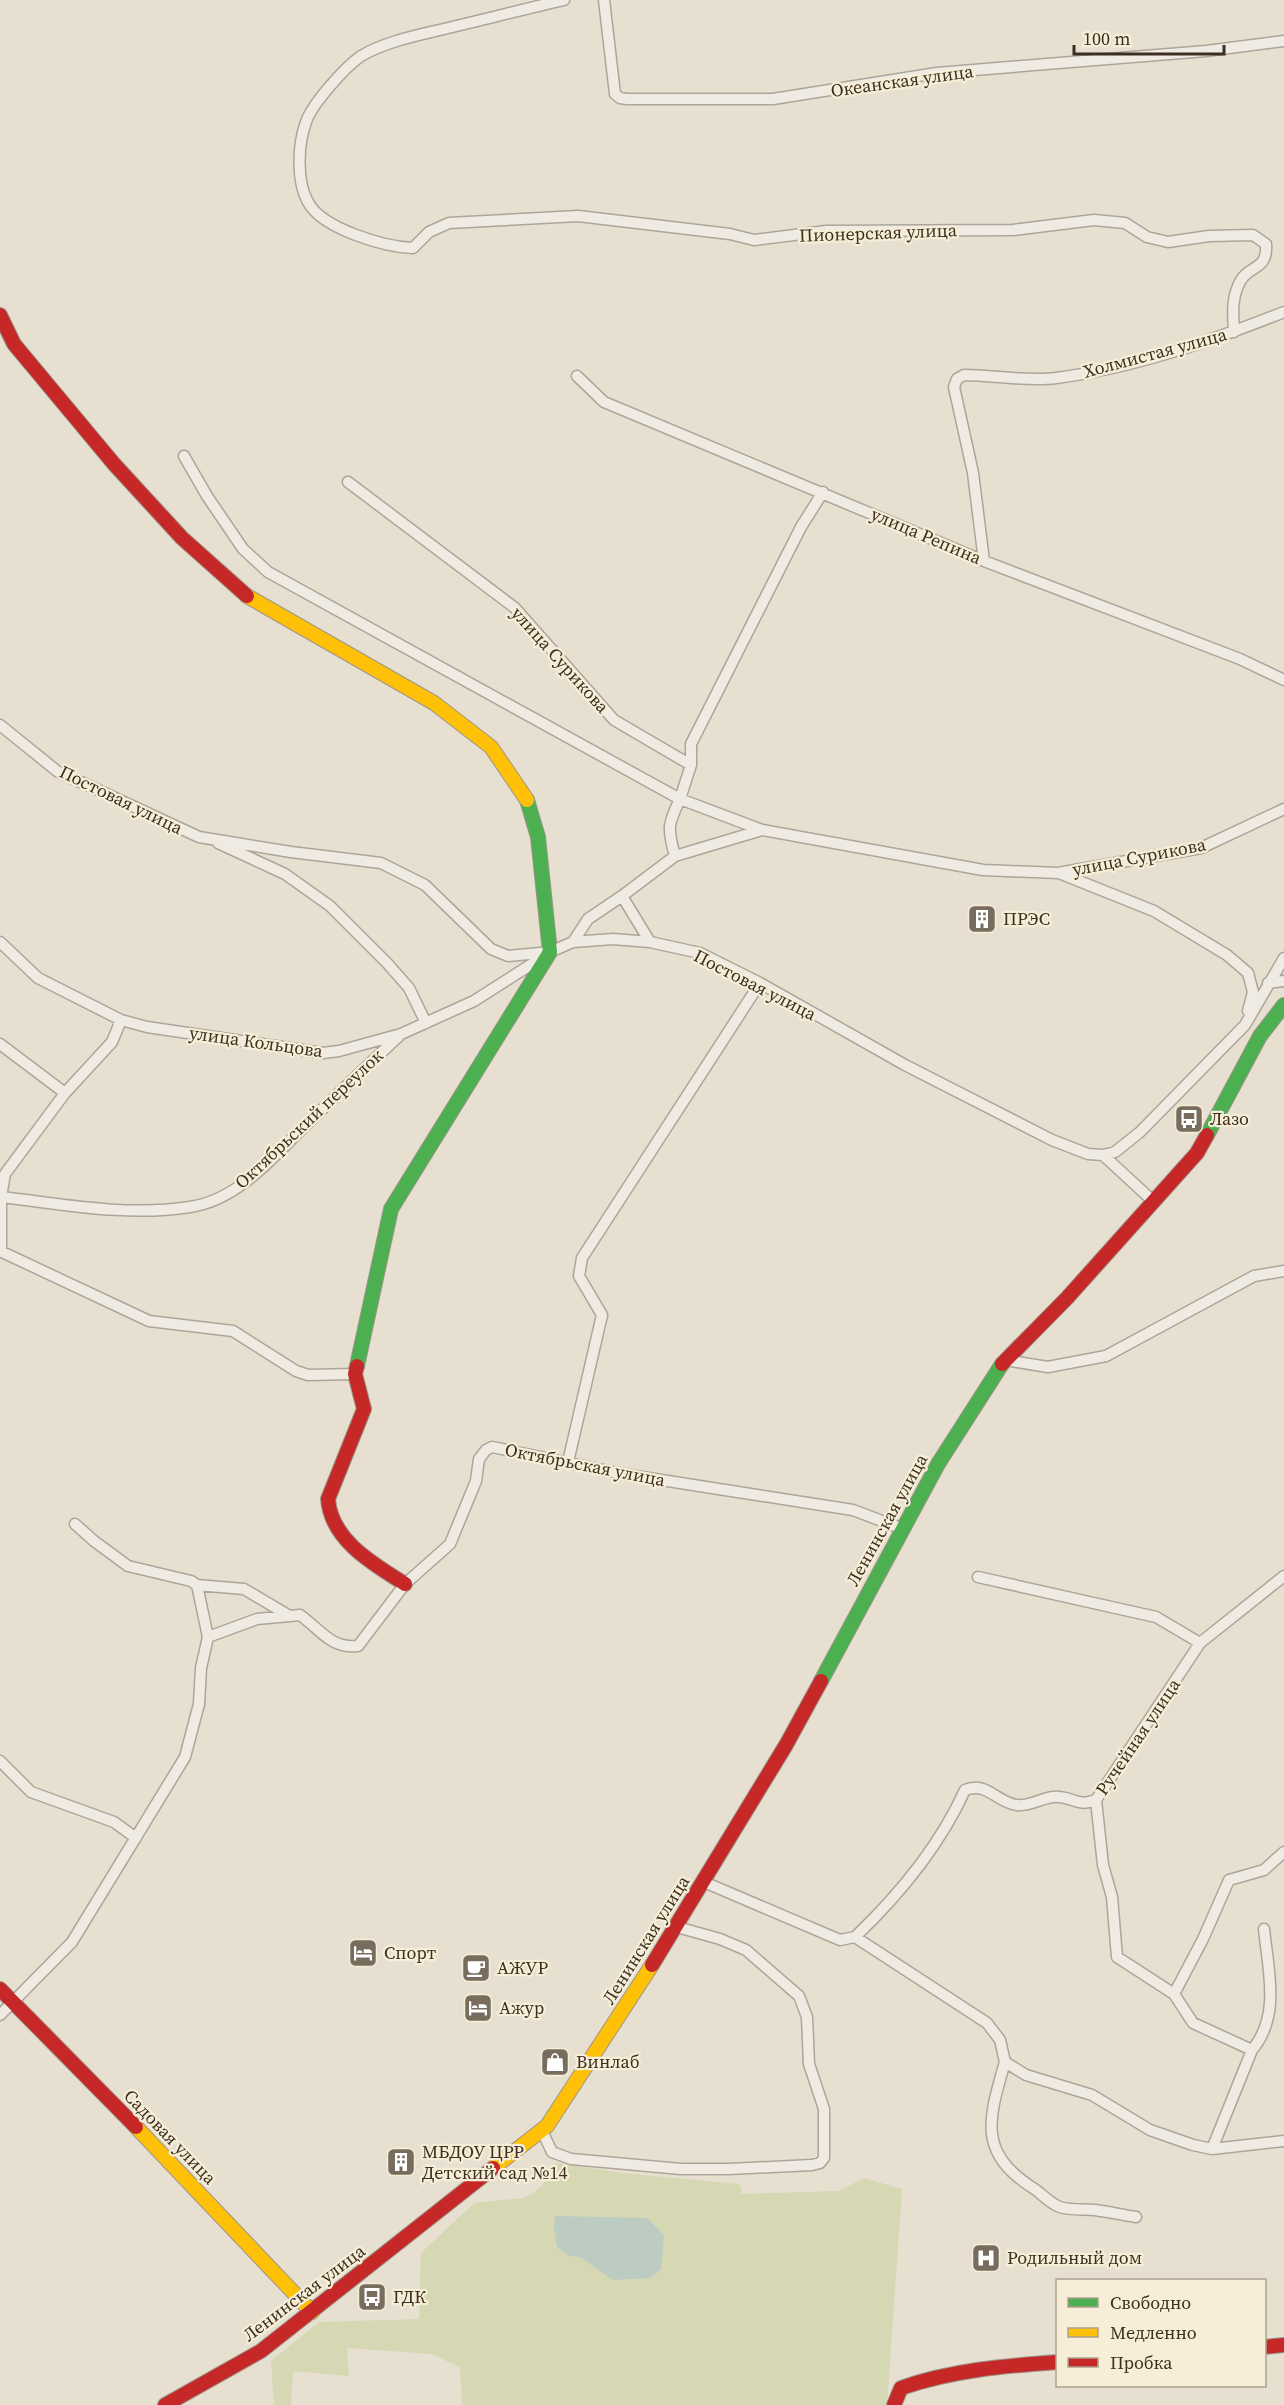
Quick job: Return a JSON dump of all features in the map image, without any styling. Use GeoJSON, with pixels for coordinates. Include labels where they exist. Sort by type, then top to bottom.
{"type":"FeatureCollection","features":[{"type":"Feature","properties":{"kind":"street","name":"Пионерская улица"},"geometry":{"type":"LineString","coordinates":[[564,0],[406,38],[362,56],[338,75],[306,120],[301,147],[300,183],[308,204],[333,225],[356,236],[395,248],[413,248],[429,232],[449,224],[578,216],[730,234],[754,240],[826,231],[1012,230],[1094,220],[1125,223],[1147,237],[1168,242],[1209,236],[1253,235],[1266,244],[1267,253],[1260,266],[1242,279],[1233,303],[1234,332]]}},
{"type":"Feature","properties":{"kind":"street","name":"Океанская улица"},"geometry":{"type":"LineString","coordinates":[[604,0],[615,94],[627,99],[773,99],[937,73],[1206,51],[1284,41]]}},
{"type":"Feature","properties":{"kind":"street","name":"Холмистая улица"},"geometry":{"type":"LineString","coordinates":[[984,561],[973,473],[954,387],[957,379],[964,375],[1053,379],[1127,364],[1234,332],[1284,312]]}},
{"type":"Feature","properties":{"kind":"street"},"geometry":{"type":"LineString","coordinates":[[0,315],[14,344],[114,464],[182,538],[241,592],[434,703],[491,747],[528,801],[538,837],[550,952],[391,1209],[355,1374],[364,1409],[328,1499],[326,1510],[330,1520],[343,1536],[380,1569],[405,1584]]}},
{"type":"Feature","properties":{"kind":"street","name":"улица Репина"},"geometry":{"type":"LineString","coordinates":[[577,376],[604,402],[984,561],[1240,659],[1284,680]]}},
{"type":"Feature","properties":{"kind":"street"},"geometry":{"type":"LineString","coordinates":[[184,456],[207,496],[243,549],[268,572],[680,799],[762,831]]}},
{"type":"Feature","properties":{"kind":"street","name":"улица Сурикова"},"geometry":{"type":"LineString","coordinates":[[348,482],[515,608],[614,720],[691,765]]}},
{"type":"Feature","properties":{"kind":"street"},"geometry":{"type":"LineString","coordinates":[[675,856],[669,836],[669,821],[680,799],[691,765],[691,744],[801,527],[823,492]]}},
{"type":"Feature","properties":{"kind":"street","name":"Постовая улица"},"geometry":{"type":"LineString","coordinates":[[0,725],[57,771],[200,837],[381,863],[425,885],[491,949],[508,956],[550,952],[573,942],[613,939],[650,942],[700,953],[760,982],[905,1065],[1052,1140],[1088,1154],[1102,1155]]}},
{"type":"Feature","properties":{"kind":"street","name":"улица Сурикова"},"geometry":{"type":"LineString","coordinates":[[762,831],[983,870],[1058,873],[1201,848],[1284,809]]}},
{"type":"Feature","properties":{"kind":"street"},"geometry":{"type":"LineString","coordinates":[[573,942],[588,919],[675,856],[762,831]]}},
{"type":"Feature","properties":{"kind":"street","name":"Постовая улица"},"geometry":{"type":"LineString","coordinates":[[218,840],[221,846],[285,874],[330,906],[409,988],[426,1023]]}},
{"type":"Feature","properties":{"kind":"street","name":"улица Сурикова"},"geometry":{"type":"LineString","coordinates":[[1058,873],[1154,911],[1227,955],[1248,973],[1253,992],[1245,1025]]}},
{"type":"Feature","properties":{"kind":"street"},"geometry":{"type":"LineString","coordinates":[[622,896],[650,942]]}},
{"type":"Feature","properties":{"kind":"street","name":"улица Кольцова"},"geometry":{"type":"LineString","coordinates":[[0,942],[38,978],[121,1020],[147,1027],[323,1053],[339,1051],[401,1034],[426,1023],[474,1001],[550,952]]}},
{"type":"Feature","properties":{"kind":"street"},"geometry":{"type":"LineString","coordinates":[[1102,1155],[1116,1152],[1140,1132],[1245,1025],[1284,958]]}},
{"type":"Feature","properties":{"kind":"street"},"geometry":{"type":"LineString","coordinates":[[1268,983],[1284,981]]}},
{"type":"Feature","properties":{"kind":"street"},"geometry":{"type":"LineString","coordinates":[[568,1462],[602,1316],[579,1276],[582,1258],[760,982]]}},
{"type":"Feature","properties":{"kind":"street","name":"Ленинская улица"},"geometry":{"type":"LineString","coordinates":[[165,2405],[261,2351],[542,2131],[704,1882],[786,1745],[938,1464],[1005,1360],[1067,1299],[1197,1154],[1260,1036],[1284,1005]]}},
{"type":"Feature","properties":{"kind":"street"},"geometry":{"type":"LineString","coordinates":[[121,1020],[112,1042],[64,1093],[5,1174],[1,1197],[1,1251],[149,1321],[233,1331],[296,1371],[308,1375],[355,1374]]}},
{"type":"Feature","properties":{"kind":"street"},"geometry":{"type":"LineString","coordinates":[[1245,1025],[1260,1036]]}},
{"type":"Feature","properties":{"kind":"street","name":"Октябрьский переулок"},"geometry":{"type":"LineString","coordinates":[[1,1197],[96,1210],[192,1207],[219,1199],[249,1179],[401,1034]]}},
{"type":"Feature","properties":{"kind":"street"},"geometry":{"type":"LineString","coordinates":[[0,1044],[64,1093]]}},
{"type":"Feature","properties":{"kind":"street"},"geometry":{"type":"LineString","coordinates":[[1102,1155],[1154,1202]]}},
{"type":"Feature","properties":{"kind":"street"},"geometry":{"type":"LineString","coordinates":[[1005,1360],[1048,1367],[1106,1356],[1254,1276],[1284,1271]]}},
{"type":"Feature","properties":{"kind":"street","name":"Октябрьская улица"},"geometry":{"type":"LineString","coordinates":[[288,1615],[300,1615],[337,1645],[358,1646],[405,1584],[450,1545],[476,1481],[479,1459],[486,1450],[492,1447],[623,1474],[853,1509],[903,1529]]}},
{"type":"Feature","properties":{"kind":"street"},"geometry":{"type":"LineString","coordinates":[[75,1524],[94,1542],[128,1566],[191,1581],[197,1585],[244,1589],[288,1615]]}},
{"type":"Feature","properties":{"kind":"street","name":"Ручейная улица"},"geometry":{"type":"LineString","coordinates":[[855,1937],[893,1898],[915,1869],[937,1839],[965,1790],[981,1787],[1008,1803],[1021,1805],[1058,1796],[1078,1803],[1096,1800],[1200,1642],[1284,1576]]}},
{"type":"Feature","properties":{"kind":"street"},"geometry":{"type":"LineString","coordinates":[[978,1577],[1156,1617],[1200,1642]]}},
{"type":"Feature","properties":{"kind":"street"},"geometry":{"type":"LineString","coordinates":[[0,2015],[72,1942],[185,1757],[199,1704],[201,1668],[208,1637],[197,1585]]}},
{"type":"Feature","properties":{"kind":"street"},"geometry":{"type":"LineString","coordinates":[[208,1637],[257,1619],[288,1615]]}},
{"type":"Feature","properties":{"kind":"street"},"geometry":{"type":"LineString","coordinates":[[0,1761],[31,1792],[114,1822],[136,1838]]}},
{"type":"Feature","properties":{"kind":"street"},"geometry":{"type":"LineString","coordinates":[[1096,1800],[1103,1865],[1112,1897],[1117,1957],[1174,1994],[1193,2023],[1252,2050]]}},
{"type":"Feature","properties":{"kind":"street"},"geometry":{"type":"LineString","coordinates":[[1174,1994],[1229,1880],[1264,1870],[1284,1852]]}},
{"type":"Feature","properties":{"kind":"street"},"geometry":{"type":"LineString","coordinates":[[704,1882],[840,1940],[855,1937],[987,2023],[1000,2040],[1005,2062],[995,2096],[992,2123],[994,2148],[1001,2161],[1019,2180],[1060,2208],[1136,2217]]}},
{"type":"Feature","properties":{"kind":"street"},"geometry":{"type":"LineString","coordinates":[[542,2131],[552,2152],[571,2159],[681,2169],[729,2169],[812,2165],[820,2163],[824,2158],[824,2109],[809,2064],[807,2017],[799,1996],[746,1950],[720,1939],[676,1927]]}},
{"type":"Feature","properties":{"kind":"street"},"geometry":{"type":"LineString","coordinates":[[1212,2149],[1252,2050],[1267,2025],[1271,1996],[1264,1929]]}},
{"type":"Feature","properties":{"kind":"street","name":"Садовая улица"},"geometry":{"type":"LineString","coordinates":[[0,1989],[157,2148],[228,2226],[312,2312]]}},
{"type":"Feature","properties":{"kind":"street"},"geometry":{"type":"LineString","coordinates":[[1005,2062],[1026,2075],[1092,2095],[1150,2130],[1212,2149],[1284,2141]]}},
{"type":"Feature","properties":{"kind":"street"},"geometry":{"type":"LineString","coordinates":[[1266,2347],[1284,2345]]}},
{"type":"Feature","properties":{"kind":"street"},"geometry":{"type":"LineString","coordinates":[[894,2405],[901,2388],[921,2380],[1056,2362]]}},
{"type":"Feature","properties":{"kind":"green space"},"geometry":{"type":"Polygon","coordinates":[[[556,2163],[622,2173],[739,2184],[741,2194],[839,2191],[864,2178],[902,2189],[887,2405],[462,2405],[460,2367],[431,2354],[347,2348],[349,2376],[293,2371],[291,2405],[274,2405],[271,2361],[319,2322],[419,2319],[421,2253],[474,2203],[523,2198],[543,2184],[556,2163]]]}},
{"type":"Feature","properties":{"kind":"shaded area"},"geometry":{"type":"Polygon","coordinates":[[[555,2216],[647,2218],[664,2235],[661,2269],[650,2278],[613,2280],[580,2257],[570,2256],[557,2247],[554,2229],[555,2216]]]}},
{"type":"Feature","properties":{"kind":"traffic: fast"},"geometry":{"type":"LineString","coordinates":[[357,1366],[391,1209],[550,952],[538,837],[527,800]]}},
{"type":"Feature","properties":{"kind":"traffic: fast"},"geometry":{"type":"LineString","coordinates":[[1207,1135],[1260,1036],[1284,1005]]}},
{"type":"Feature","properties":{"kind":"traffic: fast"},"geometry":{"type":"LineString","coordinates":[[821,1681],[938,1464],[1002,1364]]}},
{"type":"Feature","properties":{"kind":"traffic: slow"},"geometry":{"type":"LineString","coordinates":[[247,596],[434,703],[491,747],[527,800]]}},
{"type":"Feature","properties":{"kind":"traffic: slow"},"geometry":{"type":"LineString","coordinates":[[493,2168],[547,2126],[652,1965]]}},
{"type":"Feature","properties":{"kind":"traffic: slow"},"geometry":{"type":"LineString","coordinates":[[136,2127],[312,2312]]}},
{"type":"Feature","properties":{"kind":"traffic: jam"},"geometry":{"type":"LineString","coordinates":[[0,315],[14,344],[114,464],[182,538],[247,596]]}},
{"type":"Feature","properties":{"kind":"traffic: jam"},"geometry":{"type":"LineString","coordinates":[[1002,1364],[1067,1298],[1197,1153],[1207,1135]]}},
{"type":"Feature","properties":{"kind":"traffic: jam"},"geometry":{"type":"LineString","coordinates":[[357,1366],[355,1374],[364,1409],[328,1499],[331,1514],[345,1539],[367,1559],[405,1584]]}},
{"type":"Feature","properties":{"kind":"traffic: jam"},"geometry":{"type":"LineString","coordinates":[[652,1965],[786,1745],[821,1681]]}},
{"type":"Feature","properties":{"kind":"traffic: jam"},"geometry":{"type":"LineString","coordinates":[[0,1989],[136,2127]]}},
{"type":"Feature","properties":{"kind":"traffic: jam"},"geometry":{"type":"LineString","coordinates":[[165,2405],[261,2351],[493,2168]]}},
{"type":"Feature","properties":{"kind":"traffic: jam"},"geometry":{"type":"LineString","coordinates":[[1266,2347],[1284,2345]]}},
{"type":"Feature","properties":{"kind":"traffic: jam"},"geometry":{"type":"LineString","coordinates":[[894,2405],[901,2388],[920,2382],[979,2370],[1056,2362]]}},
{"type":"Feature","properties":{"kind":"place","name":"ПРЭС"},"geometry":{"type":"Point","coordinates":[982,919]}},
{"type":"Feature","properties":{"kind":"place","name":"Лазо"},"geometry":{"type":"Point","coordinates":[1189,1119]}},
{"type":"Feature","properties":{"kind":"place","name":"Спорт"},"geometry":{"type":"Point","coordinates":[363,1953]}},
{"type":"Feature","properties":{"kind":"place","name":"АЖУР"},"geometry":{"type":"Point","coordinates":[476,1968]}},
{"type":"Feature","properties":{"kind":"place","name":"Ажур"},"geometry":{"type":"Point","coordinates":[478,2008]}},
{"type":"Feature","properties":{"kind":"place","name":"Винлаб"},"geometry":{"type":"Point","coordinates":[555,2062]}},
{"type":"Feature","properties":{"kind":"place","name":"МБДОУ ЦРР Детский сад №14"},"geometry":{"type":"Point","coordinates":[401,2162]}},
{"type":"Feature","properties":{"kind":"place","name":"Родильный дом"},"geometry":{"type":"Point","coordinates":[986,2258]}},
{"type":"Feature","properties":{"kind":"place","name":"ГДК"},"geometry":{"type":"Point","coordinates":[372,2297]}}]}
